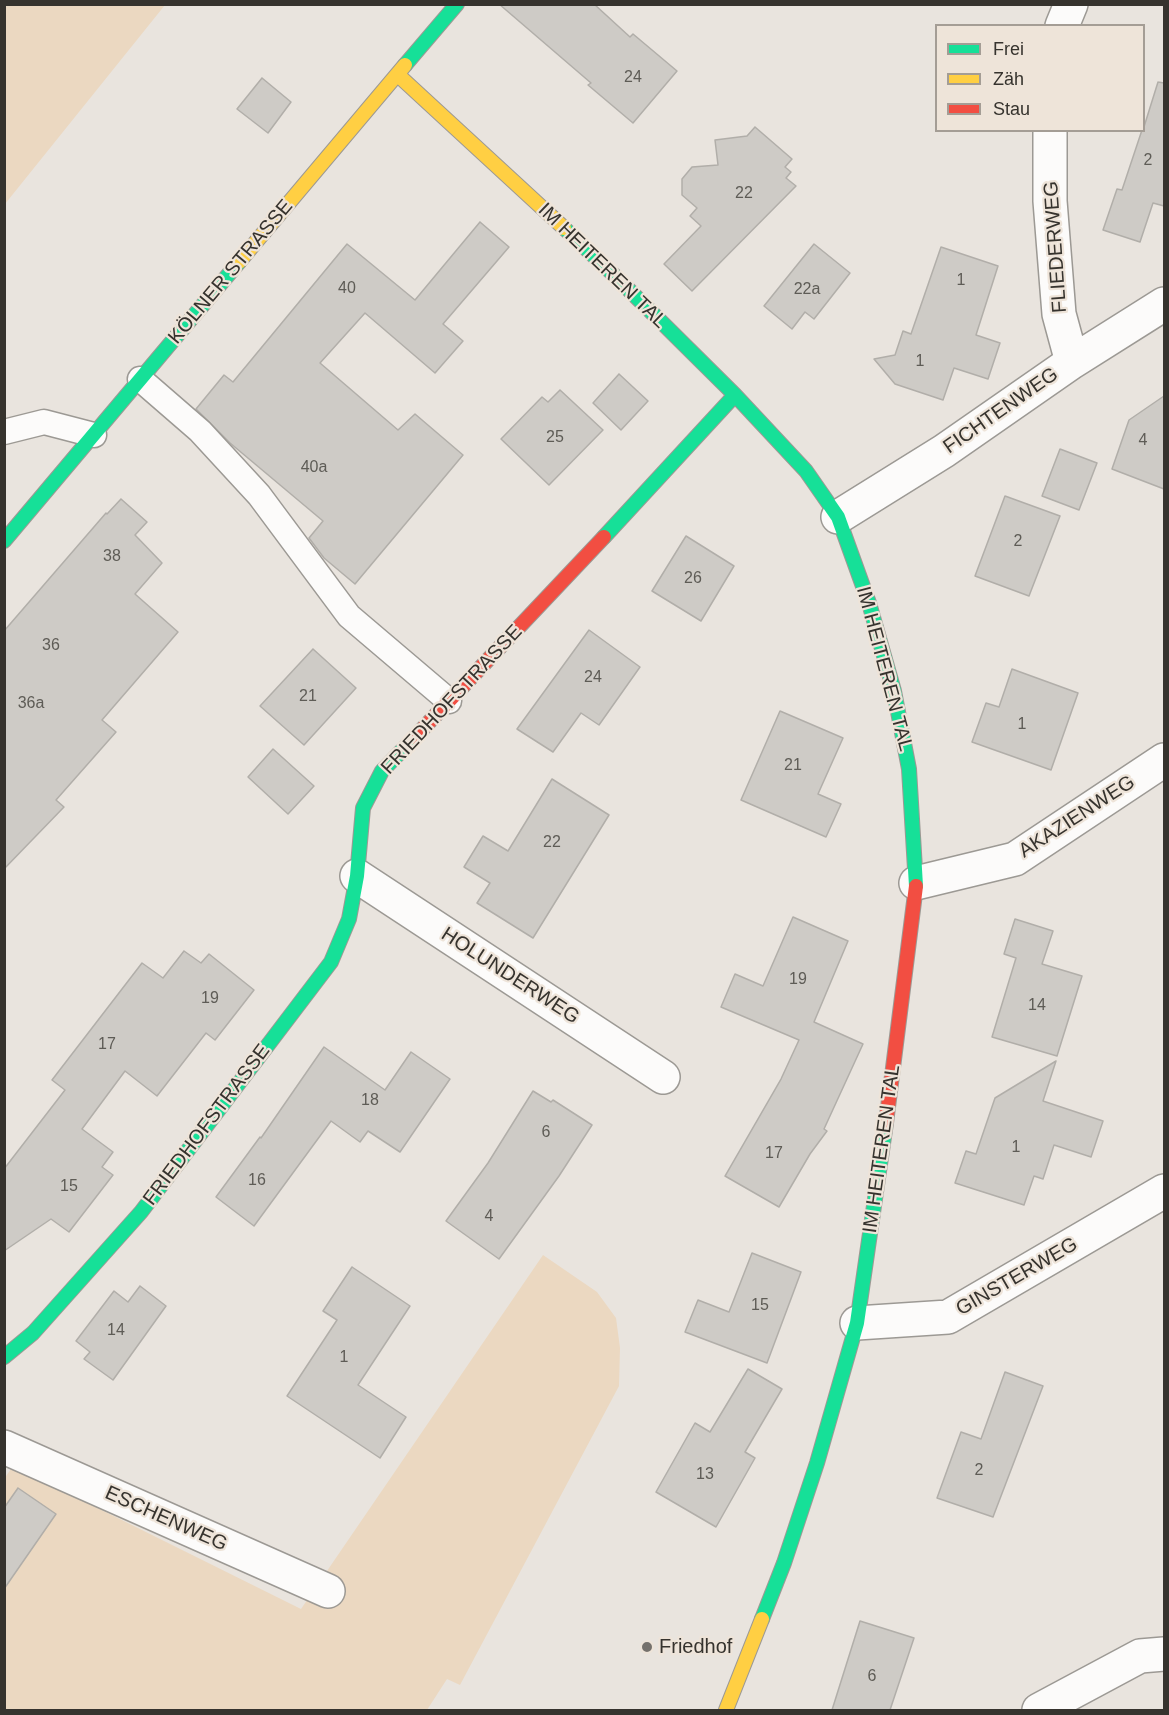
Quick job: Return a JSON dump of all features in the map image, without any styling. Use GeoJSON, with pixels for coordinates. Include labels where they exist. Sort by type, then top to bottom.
{"type":"FeatureCollection","features":[{"type":"Feature","properties":{"kind":"street","name":"KÖLNER STRASSE"},"geometry":{"type":"LineString","coordinates":[[4,541],[457,4]]}},
{"type":"Feature","properties":{"kind":"street"},"geometry":{"type":"LineString","coordinates":[[1063,24],[1071,4]]}},
{"type":"Feature","properties":{"kind":"street","name":"IM HEITEREN TAL"},"geometry":{"type":"LineString","coordinates":[[398,75],[615,276],[735,394],[806,471],[838,517],[869,603],[894,691],[909,769],[916,883],[881,1164],[857,1323],[817,1463],[784,1563],[726,1710]]}},
{"type":"Feature","properties":{"kind":"street","name":"FLIEDERWEG"},"geometry":{"type":"LineString","coordinates":[[1050,132],[1050,201],[1059,314],[1072,362]]}},
{"type":"Feature","properties":{"kind":"street","name":"FICHTENWEG"},"geometry":{"type":"LineString","coordinates":[[838,517],[944,451],[1072,362],[1164,304]]}},
{"type":"Feature","properties":{"kind":"street","name":"FRIEDHOFSTRASSE"},"geometry":{"type":"LineString","coordinates":[[4,1357],[33,1333],[141,1212],[331,962],[349,919],[357,876],[363,808],[382,771],[735,394]]}},
{"type":"Feature","properties":{"kind":"street","name":"AKAZIENWEG"},"geometry":{"type":"LineString","coordinates":[[916,883],[1015,859],[1164,759]]}},
{"type":"Feature","properties":{"kind":"street","name":"HOLUNDERWEG"},"geometry":{"type":"LineString","coordinates":[[357,876],[663,1077]]}},
{"type":"Feature","properties":{"kind":"street","name":"GINSTERWEG"},"geometry":{"type":"LineString","coordinates":[[857,1323],[948,1317],[1164,1191]]}},
{"type":"Feature","properties":{"kind":"street","name":"ESCHENWEG"},"geometry":{"type":"LineString","coordinates":[[4,1447],[328,1591]]}},
{"type":"Feature","properties":{"kind":"street"},"geometry":{"type":"LineString","coordinates":[[1039,1710],[1140,1656],[1164,1654]]}},
{"type":"Feature","properties":{"kind":"lane"},"geometry":{"type":"LineString","coordinates":[[140,379],[200,431],[259,495],[349,616],[449,701]]}},
{"type":"Feature","properties":{"kind":"lane"},"geometry":{"type":"LineString","coordinates":[[4,432],[44,422],[94,435]]}},
{"type":"Feature","properties":{"kind":"shaded area"},"geometry":{"type":"Polygon","coordinates":[[[4,5],[165,5],[5,204],[4,5]]]}},
{"type":"Feature","properties":{"kind":"shaded area"},"geometry":{"type":"Polygon","coordinates":[[[543,1255],[597,1292],[616,1318],[620,1348],[619,1386],[460,1685],[447,1679],[427,1710],[5,1710],[4,1479],[13,1466],[301,1609],[543,1255]]]}},
{"type":"Feature","properties":{"kind":"building"},"geometry":{"type":"Polygon","coordinates":[[[499,4],[594,4],[630,37],[633,34],[677,71],[633,123],[588,85],[591,83],[499,4]]]}},
{"type":"Feature","properties":{"kind":"building"},"geometry":{"type":"Polygon","coordinates":[[[262,78],[291,102],[268,133],[237,109],[262,78]]]}},
{"type":"Feature","properties":{"kind":"building"},"geometry":{"type":"Polygon","coordinates":[[[1158,82],[1164,83],[1164,206],[1153,203],[1140,242],[1103,230],[1117,189],[1122,190],[1141,132],[1145,132],[1145,124],[1158,82]]]}},
{"type":"Feature","properties":{"kind":"building"},"geometry":{"type":"Polygon","coordinates":[[[755,127],[792,159],[785,167],[791,172],[786,178],[796,186],[692,291],[664,264],[701,226],[690,216],[697,208],[682,195],[682,179],[692,167],[718,165],[715,140],[747,136],[755,127]]]}},
{"type":"Feature","properties":{"kind":"building"},"geometry":{"type":"Polygon","coordinates":[[[480,222],[509,247],[443,324],[463,341],[435,373],[365,313],[320,363],[398,430],[415,414],[463,455],[355,584],[324,558],[309,538],[323,521],[230,443],[196,409],[224,375],[233,382],[347,244],[415,300],[480,222]]]}},
{"type":"Feature","properties":{"kind":"building"},"geometry":{"type":"Polygon","coordinates":[[[814,244],[850,273],[814,319],[805,312],[792,329],[764,306],[814,244]]]}},
{"type":"Feature","properties":{"kind":"building"},"geometry":{"type":"Polygon","coordinates":[[[941,247],[998,266],[976,335],[1000,343],[988,379],[954,368],[943,400],[895,384],[874,359],[895,355],[903,331],[911,334],[941,247]]]}},
{"type":"Feature","properties":{"kind":"building"},"geometry":{"type":"Polygon","coordinates":[[[619,374],[648,401],[621,430],[593,403],[619,374]]]}},
{"type":"Feature","properties":{"kind":"building"},"geometry":{"type":"Polygon","coordinates":[[[560,390],[603,430],[549,485],[501,439],[542,397],[548,402],[560,390]]]}},
{"type":"Feature","properties":{"kind":"building"},"geometry":{"type":"Polygon","coordinates":[[[1164,396],[1164,489],[1112,469],[1129,420],[1164,396]]]}},
{"type":"Feature","properties":{"kind":"building"},"geometry":{"type":"Polygon","coordinates":[[[1060,449],[1097,463],[1079,510],[1042,496],[1060,449]]]}},
{"type":"Feature","properties":{"kind":"building"},"geometry":{"type":"Polygon","coordinates":[[[1005,496],[1060,516],[1029,596],[975,576],[1005,496]]]}},
{"type":"Feature","properties":{"kind":"building"},"geometry":{"type":"Polygon","coordinates":[[[121,499],[147,522],[135,535],[162,563],[135,594],[178,632],[102,720],[116,732],[56,800],[64,807],[4,869],[4,631],[106,513],[121,499]]]}},
{"type":"Feature","properties":{"kind":"building"},"geometry":{"type":"Polygon","coordinates":[[[686,536],[734,566],[701,621],[652,591],[686,536]]]}},
{"type":"Feature","properties":{"kind":"building"},"geometry":{"type":"Polygon","coordinates":[[[589,630],[640,667],[599,725],[581,713],[553,752],[517,729],[589,630]]]}},
{"type":"Feature","properties":{"kind":"building"},"geometry":{"type":"Polygon","coordinates":[[[313,649],[356,688],[304,745],[260,706],[313,649]]]}},
{"type":"Feature","properties":{"kind":"building"},"geometry":{"type":"Polygon","coordinates":[[[1012,669],[1078,693],[1051,770],[972,742],[986,703],[999,707],[1012,669]]]}},
{"type":"Feature","properties":{"kind":"building"},"geometry":{"type":"Polygon","coordinates":[[[780,711],[843,738],[818,794],[841,804],[826,837],[741,800],[780,711]]]}},
{"type":"Feature","properties":{"kind":"building"},"geometry":{"type":"Polygon","coordinates":[[[273,749],[314,786],[288,814],[248,777],[273,749]]]}},
{"type":"Feature","properties":{"kind":"building"},"geometry":{"type":"Polygon","coordinates":[[[552,779],[609,815],[533,938],[477,903],[490,883],[464,867],[483,836],[508,851],[552,779]]]}},
{"type":"Feature","properties":{"kind":"building"},"geometry":{"type":"Polygon","coordinates":[[[793,917],[848,941],[814,1022],[863,1044],[824,1129],[827,1131],[810,1154],[779,1207],[725,1176],[781,1079],[799,1040],[721,1007],[735,974],[763,986],[793,917]]]}},
{"type":"Feature","properties":{"kind":"building"},"geometry":{"type":"Polygon","coordinates":[[[1015,919],[1053,931],[1042,964],[1082,976],[1057,1056],[992,1037],[1016,958],[1004,954],[1015,919]]]}},
{"type":"Feature","properties":{"kind":"building"},"geometry":{"type":"Polygon","coordinates":[[[184,951],[201,963],[209,954],[254,990],[215,1040],[206,1033],[157,1096],[125,1071],[82,1129],[113,1152],[102,1167],[113,1175],[69,1232],[51,1219],[4,1251],[4,1169],[65,1090],[52,1080],[142,963],[163,978],[184,951]]]}},
{"type":"Feature","properties":{"kind":"building"},"geometry":{"type":"Polygon","coordinates":[[[324,1047],[385,1090],[411,1052],[450,1079],[400,1152],[368,1131],[360,1142],[331,1121],[254,1226],[216,1197],[261,1138],[324,1047]]]}},
{"type":"Feature","properties":{"kind":"building"},"geometry":{"type":"Polygon","coordinates":[[[1056,1061],[1043,1101],[1103,1121],[1091,1157],[1054,1145],[1043,1179],[1034,1176],[1024,1205],[955,1183],[966,1151],[976,1154],[995,1098],[1056,1061]]]}},
{"type":"Feature","properties":{"kind":"building"},"geometry":{"type":"Polygon","coordinates":[[[533,1091],[551,1102],[553,1100],[592,1125],[559,1176],[499,1259],[446,1221],[488,1163],[533,1091]]]}},
{"type":"Feature","properties":{"kind":"building"},"geometry":{"type":"Polygon","coordinates":[[[752,1253],[801,1272],[767,1363],[685,1332],[698,1300],[729,1312],[752,1253]]]}},
{"type":"Feature","properties":{"kind":"building"},"geometry":{"type":"Polygon","coordinates":[[[352,1267],[410,1306],[358,1385],[406,1417],[380,1458],[287,1396],[337,1320],[323,1311],[352,1267]]]}},
{"type":"Feature","properties":{"kind":"building"},"geometry":{"type":"Polygon","coordinates":[[[140,1286],[166,1306],[113,1380],[84,1359],[90,1352],[76,1341],[114,1291],[128,1302],[140,1286]]]}},
{"type":"Feature","properties":{"kind":"building"},"geometry":{"type":"Polygon","coordinates":[[[748,1369],[782,1389],[745,1452],[755,1458],[716,1527],[656,1492],[695,1423],[710,1432],[748,1369]]]}},
{"type":"Feature","properties":{"kind":"building"},"geometry":{"type":"Polygon","coordinates":[[[1005,1372],[1043,1386],[993,1517],[937,1498],[961,1432],[981,1439],[1005,1372]]]}},
{"type":"Feature","properties":{"kind":"building"},"geometry":{"type":"Polygon","coordinates":[[[18,1488],[56,1514],[4,1589],[4,1508],[18,1488]]]}},
{"type":"Feature","properties":{"kind":"building"},"geometry":{"type":"Polygon","coordinates":[[[860,1621],[914,1638],[890,1710],[832,1710],[860,1621]]]}},
{"type":"Feature","properties":{"kind":"traffic: fast"},"geometry":{"type":"LineString","coordinates":[[405,65],[457,4]]}},
{"type":"Feature","properties":{"kind":"traffic: fast"},"geometry":{"type":"LineString","coordinates":[[564,228],[735,395],[806,471],[838,517],[869,603],[894,691],[909,769],[916,886]]}},
{"type":"Feature","properties":{"kind":"traffic: fast"},"geometry":{"type":"LineString","coordinates":[[4,541],[239,262]]}},
{"type":"Feature","properties":{"kind":"traffic: fast"},"geometry":{"type":"LineString","coordinates":[[604,537],[735,395]]}},
{"type":"Feature","properties":{"kind":"traffic: fast"},"geometry":{"type":"LineString","coordinates":[[4,1357],[33,1333],[141,1212],[331,962],[349,919],[357,876],[363,808],[382,771],[415,737]]}},
{"type":"Feature","properties":{"kind":"traffic: fast"},"geometry":{"type":"LineString","coordinates":[[762,1619],[784,1563],[817,1463],[857,1323],[886,1123]]}},
{"type":"Feature","properties":{"kind":"traffic: slow"},"geometry":{"type":"LineString","coordinates":[[239,262],[405,65]]}},
{"type":"Feature","properties":{"kind":"traffic: slow"},"geometry":{"type":"LineString","coordinates":[[398,75],[564,228]]}},
{"type":"Feature","properties":{"kind":"traffic: slow"},"geometry":{"type":"LineString","coordinates":[[726,1710],[762,1619]]}},
{"type":"Feature","properties":{"kind":"traffic: jam"},"geometry":{"type":"LineString","coordinates":[[415,737],[604,537]]}},
{"type":"Feature","properties":{"kind":"traffic: jam"},"geometry":{"type":"LineString","coordinates":[[886,1123],[916,886]]}},
{"type":"Feature","properties":{"kind":"place","name":"Friedhof"},"geometry":{"type":"Point","coordinates":[647,1647]}}]}
